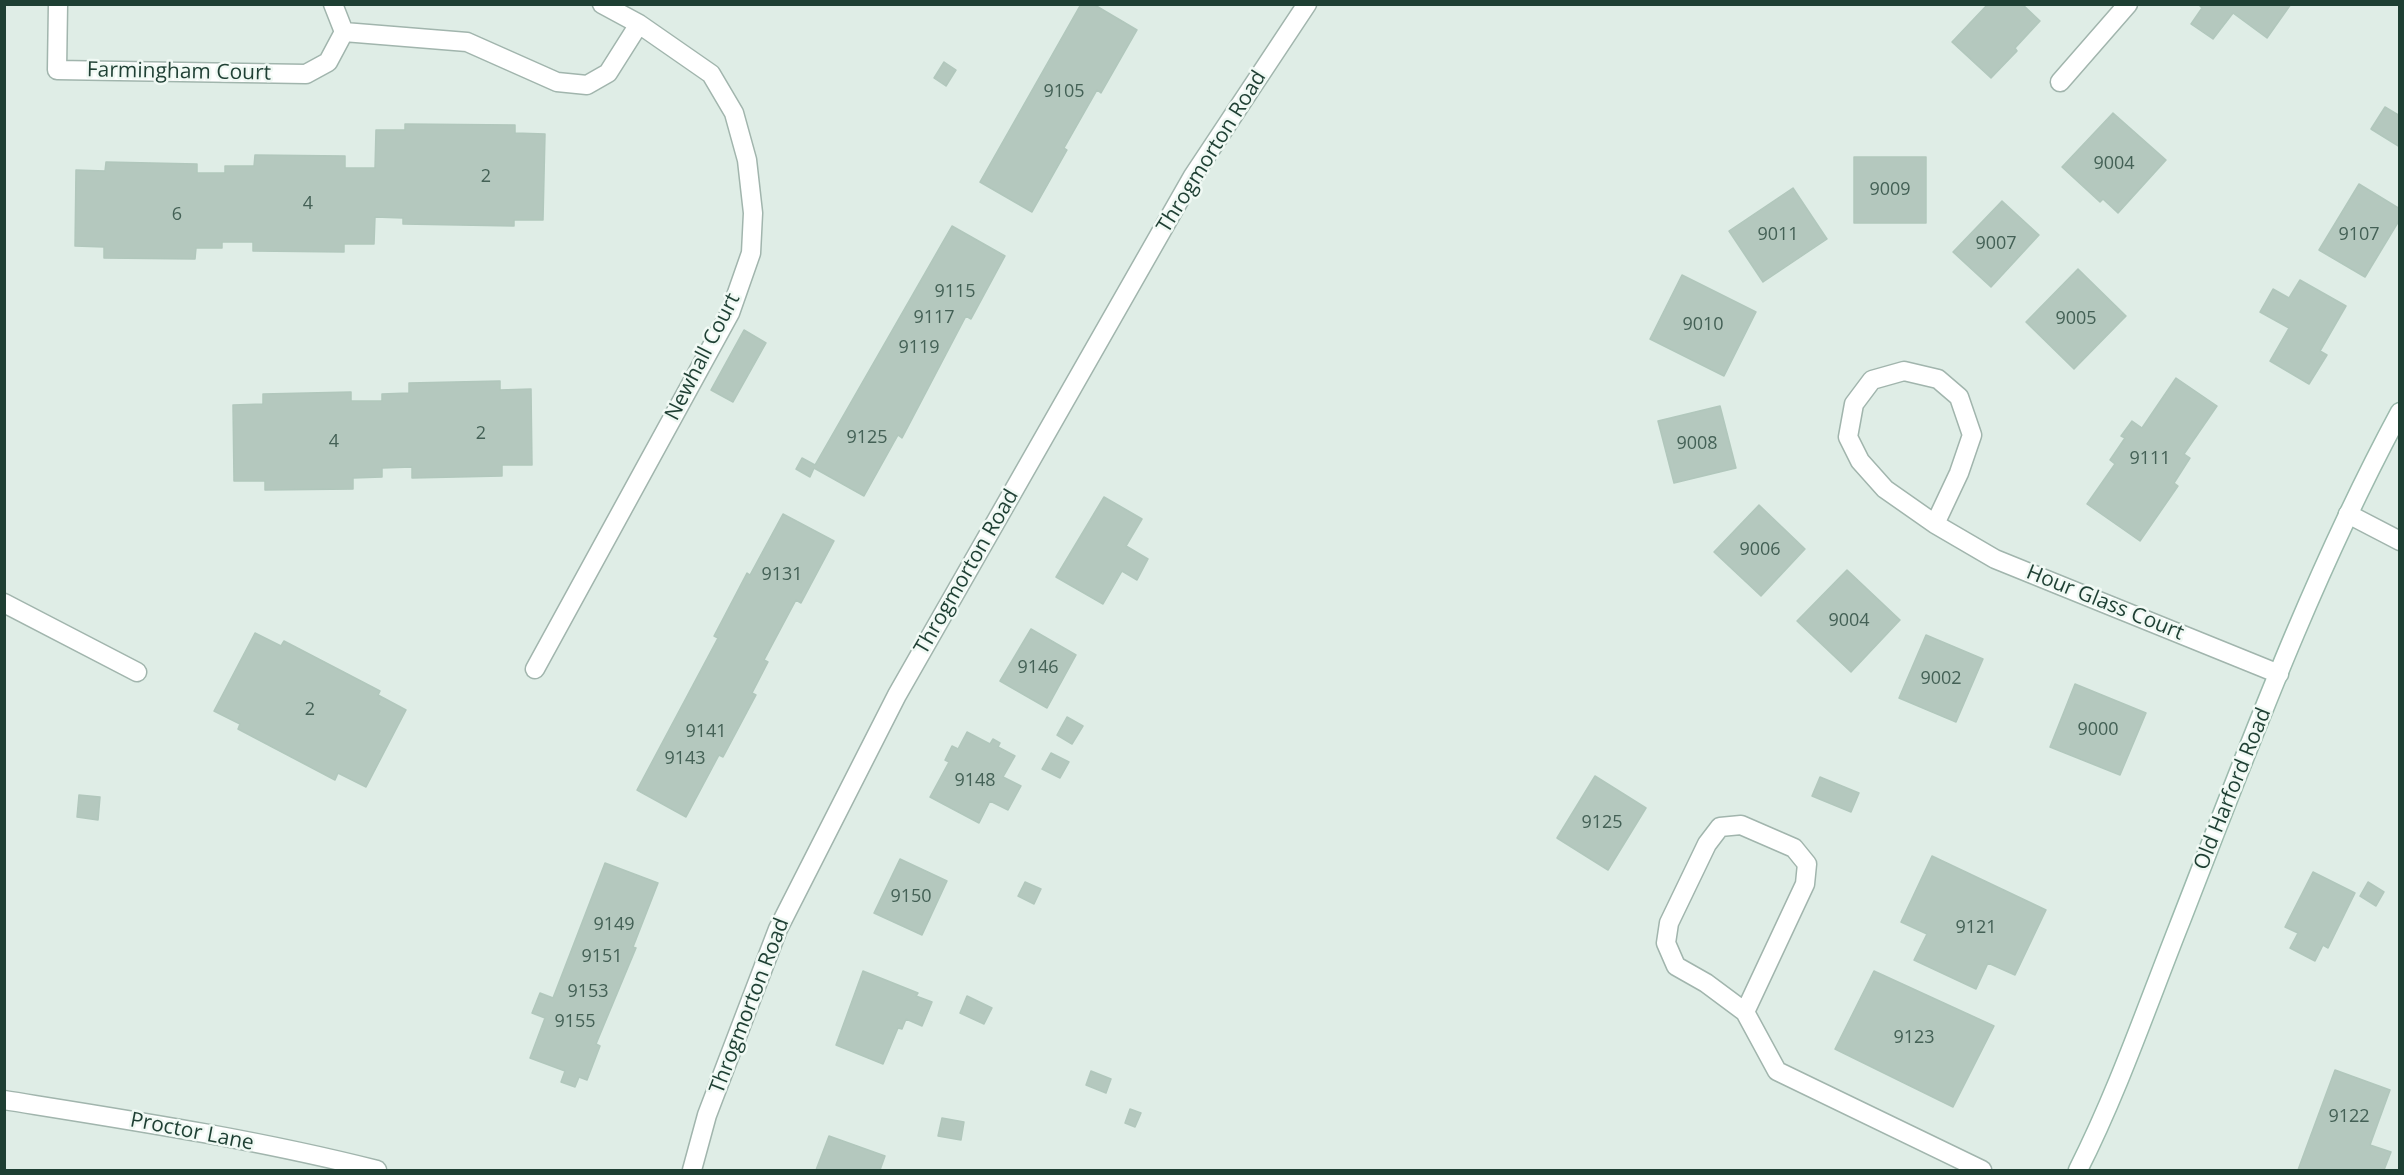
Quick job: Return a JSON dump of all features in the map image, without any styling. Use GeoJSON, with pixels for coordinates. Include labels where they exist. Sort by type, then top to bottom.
{"type":"FeatureCollection","features":[{"type":"Feature","properties":{"kind":"street","name":"Farmingham Court"},"geometry":{"type":"LineString","coordinates":[[58,4],[57,70],[306,74],[328,62],[344,32]]}},
{"type":"Feature","properties":{"kind":"street"},"geometry":{"type":"LineString","coordinates":[[333,4],[344,32],[467,42],[557,82],[587,85],[608,73],[639,24]]}},
{"type":"Feature","properties":{"kind":"street","name":"Newhall Court"},"geometry":{"type":"LineString","coordinates":[[535,669],[730,313],[751,253],[753,213],[747,160],[734,112],[711,74],[639,24],[602,4]]}},
{"type":"Feature","properties":{"kind":"street","name":"Throgmorton Road"},"geometry":{"type":"LineString","coordinates":[[692,1170],[707,1115],[778,929],[897,695],[1193,176],[1307,4]]}},
{"type":"Feature","properties":{"kind":"street"},"geometry":{"type":"LineString","coordinates":[[2060,82],[2128,4]]}},
{"type":"Feature","properties":{"kind":"street","name":"Hour Glass Court"},"geometry":{"type":"LineString","coordinates":[[1935,524],[1959,473],[1972,435],[1959,397],[1938,379],[1904,371],[1872,380],[1854,404],[1848,437],[1860,461],[1885,489],[1935,524],[1995,559],[2279,674]]}},
{"type":"Feature","properties":{"kind":"street","name":"Old Harford Road"},"geometry":{"type":"LineString","coordinates":[[2078,1170],[2131,1048],[2279,674],[2348,514],[2400,412]]}},
{"type":"Feature","properties":{"kind":"street"},"geometry":{"type":"LineString","coordinates":[[2348,514],[2400,541]]}},
{"type":"Feature","properties":{"kind":"street"},"geometry":{"type":"LineString","coordinates":[[4,603],[137,672]]}},
{"type":"Feature","properties":{"kind":"street"},"geometry":{"type":"LineString","coordinates":[[1745,1012],[1805,884],[1808,864],[1794,848],[1741,825],[1720,827],[1707,844],[1669,923],[1666,943],[1676,966],[1706,983],[1745,1012],[1777,1071],[1982,1170]]}},
{"type":"Feature","properties":{"kind":"street","name":"Proctor Lane"},"geometry":{"type":"LineString","coordinates":[[4,1100],[338,1160],[377,1170]]}},
{"type":"Feature","properties":{"kind":"building"},"geometry":{"type":"Polygon","coordinates":[[[1081,4],[1093,4],[1137,30],[1101,93],[1097,90],[1064,148],[1067,150],[1032,212],[980,182],[1081,4]]]}},
{"type":"Feature","properties":{"kind":"building"},"geometry":{"type":"Polygon","coordinates":[[[1988,4],[2022,4],[2040,21],[2015,48],[2017,51],[1991,78],[1952,42],[1988,4]]]}},
{"type":"Feature","properties":{"kind":"building"},"geometry":{"type":"Polygon","coordinates":[[[2198,4],[2291,4],[2267,38],[2233,13],[2213,39],[2191,24],[2202,8],[2198,4]]]}},
{"type":"Feature","properties":{"kind":"building"},"geometry":{"type":"Polygon","coordinates":[[[944,62],[956,70],[946,86],[934,78],[944,62]]]}},
{"type":"Feature","properties":{"kind":"building"},"geometry":{"type":"Polygon","coordinates":[[[2385,107],[2400,116],[2400,147],[2371,129],[2385,107]]]}},
{"type":"Feature","properties":{"kind":"building"},"geometry":{"type":"Polygon","coordinates":[[[2113,113],[2166,160],[2118,213],[2103,199],[2100,202],[2062,167],[2113,113]]]}},
{"type":"Feature","properties":{"kind":"building"},"geometry":{"type":"Polygon","coordinates":[[[405,124],[515,125],[515,133],[545,134],[543,220],[514,220],[514,226],[403,224],[403,218],[375,217],[374,244],[344,244],[344,252],[253,251],[253,242],[222,242],[222,248],[196,248],[195,259],[104,258],[104,247],[75,246],[76,170],[105,171],[106,162],[197,164],[197,173],[225,173],[225,166],[254,166],[255,155],[345,156],[345,168],[375,168],[376,130],[405,130],[405,124]]]}},
{"type":"Feature","properties":{"kind":"building"},"geometry":{"type":"Polygon","coordinates":[[[1854,157],[1926,157],[1926,223],[1854,223],[1854,157]]]}},
{"type":"Feature","properties":{"kind":"building"},"geometry":{"type":"Polygon","coordinates":[[[2359,184],[2400,209],[2400,219],[2365,277],[2319,250],[2359,184]]]}},
{"type":"Feature","properties":{"kind":"building"},"geometry":{"type":"Polygon","coordinates":[[[1793,188],[1827,239],[1763,282],[1729,231],[1793,188]]]}},
{"type":"Feature","properties":{"kind":"building"},"geometry":{"type":"Polygon","coordinates":[[[2002,201],[2039,235],[1991,287],[1953,252],[2002,201]]]}},
{"type":"Feature","properties":{"kind":"building"},"geometry":{"type":"Polygon","coordinates":[[[952,226],[1005,256],[971,319],[966,316],[902,438],[898,435],[864,496],[814,468],[810,477],[796,469],[802,458],[815,465],[952,226]]]}},
{"type":"Feature","properties":{"kind":"building"},"geometry":{"type":"Polygon","coordinates":[[[2078,269],[2126,316],[2074,369],[2026,322],[2078,269]]]}},
{"type":"Feature","properties":{"kind":"building"},"geometry":{"type":"Polygon","coordinates":[[[1682,275],[1756,312],[1724,376],[1650,339],[1682,275]]]}},
{"type":"Feature","properties":{"kind":"building"},"geometry":{"type":"Polygon","coordinates":[[[2300,280],[2346,306],[2320,351],[2327,355],[2309,384],[2270,361],[2289,328],[2260,312],[2273,289],[2289,298],[2300,280]]]}},
{"type":"Feature","properties":{"kind":"building"},"geometry":{"type":"Polygon","coordinates":[[[744,330],[766,343],[733,402],[711,390],[744,330]]]}},
{"type":"Feature","properties":{"kind":"building"},"geometry":{"type":"Polygon","coordinates":[[[2176,378],[2217,406],[2184,454],[2190,458],[2174,483],[2178,486],[2140,541],[2087,504],[2115,464],[2110,460],[2125,438],[2121,436],[2132,421],[2142,428],[2176,378]]]}},
{"type":"Feature","properties":{"kind":"building"},"geometry":{"type":"Polygon","coordinates":[[[500,381],[500,390],[531,389],[532,465],[502,465],[502,476],[412,478],[412,467],[382,468],[382,477],[353,478],[353,489],[265,490],[265,481],[234,481],[233,405],[263,404],[263,394],[351,392],[351,401],[382,401],[382,394],[409,393],[409,383],[500,381]]]}},
{"type":"Feature","properties":{"kind":"building"},"geometry":{"type":"Polygon","coordinates":[[[1720,406],[1736,468],[1674,483],[1658,421],[1720,406]]]}},
{"type":"Feature","properties":{"kind":"building"},"geometry":{"type":"Polygon","coordinates":[[[1104,497],[1142,519],[1126,546],[1148,559],[1137,580],[1122,571],[1103,604],[1056,577],[1104,497]]]}},
{"type":"Feature","properties":{"kind":"building"},"geometry":{"type":"Polygon","coordinates":[[[1759,505],[1805,549],[1761,596],[1714,552],[1759,505]]]}},
{"type":"Feature","properties":{"kind":"building"},"geometry":{"type":"Polygon","coordinates":[[[783,514],[834,541],[801,603],[796,600],[764,660],[768,662],[752,693],[756,695],[723,757],[719,755],[686,817],[637,790],[718,638],[714,636],[747,573],[750,575],[783,514]]]}},
{"type":"Feature","properties":{"kind":"building"},"geometry":{"type":"Polygon","coordinates":[[[1847,570],[1900,620],[1851,672],[1797,621],[1847,570]]]}},
{"type":"Feature","properties":{"kind":"building"},"geometry":{"type":"Polygon","coordinates":[[[1031,629],[1076,655],[1047,708],[1000,681],[1031,629]]]}},
{"type":"Feature","properties":{"kind":"building"},"geometry":{"type":"Polygon","coordinates":[[[255,633],[281,646],[284,641],[380,691],[378,695],[406,710],[366,787],[338,773],[335,780],[238,729],[240,724],[214,711],[255,633]]]}},
{"type":"Feature","properties":{"kind":"building"},"geometry":{"type":"Polygon","coordinates":[[[1926,635],[1983,659],[1956,722],[1899,698],[1926,635]]]}},
{"type":"Feature","properties":{"kind":"building"},"geometry":{"type":"Polygon","coordinates":[[[2075,684],[2146,713],[2120,775],[2050,747],[2075,684]]]}},
{"type":"Feature","properties":{"kind":"building"},"geometry":{"type":"Polygon","coordinates":[[[1067,717],[1083,726],[1072,744],[1057,735],[1067,717]]]}},
{"type":"Feature","properties":{"kind":"building"},"geometry":{"type":"Polygon","coordinates":[[[967,732],[990,744],[993,739],[1000,743],[998,747],[1015,756],[1003,777],[1021,786],[1008,810],[990,801],[979,823],[930,797],[949,762],[945,760],[952,746],[958,749],[967,732]]]}},
{"type":"Feature","properties":{"kind":"building"},"geometry":{"type":"Polygon","coordinates":[[[1051,753],[1069,762],[1060,778],[1042,769],[1051,753]]]}},
{"type":"Feature","properties":{"kind":"building"},"geometry":{"type":"Polygon","coordinates":[[[1595,776],[1646,808],[1608,870],[1557,838],[1595,776]]]}},
{"type":"Feature","properties":{"kind":"building"},"geometry":{"type":"Polygon","coordinates":[[[1820,777],[1859,793],[1851,812],[1812,796],[1820,777]]]}},
{"type":"Feature","properties":{"kind":"building"},"geometry":{"type":"Polygon","coordinates":[[[79,795],[100,797],[98,820],[77,817],[79,795]]]}},
{"type":"Feature","properties":{"kind":"building"},"geometry":{"type":"Polygon","coordinates":[[[1932,856],[2046,910],[2015,975],[1988,963],[1976,989],[1914,960],[1927,934],[1901,922],[1932,856]]]}},
{"type":"Feature","properties":{"kind":"building"},"geometry":{"type":"Polygon","coordinates":[[[900,859],[947,881],[922,935],[874,913],[900,859]]]}},
{"type":"Feature","properties":{"kind":"building"},"geometry":{"type":"Polygon","coordinates":[[[605,863],[658,883],[633,947],[636,948],[596,1044],[600,1046],[587,1080],[579,1077],[575,1087],[561,1082],[565,1071],[530,1058],[545,1018],[532,1013],[540,993],[553,998],[605,863]]]}},
{"type":"Feature","properties":{"kind":"building"},"geometry":{"type":"Polygon","coordinates":[[[2313,872],[2355,893],[2328,948],[2323,945],[2315,961],[2290,948],[2298,933],[2285,927],[2313,872]]]}},
{"type":"Feature","properties":{"kind":"building"},"geometry":{"type":"Polygon","coordinates":[[[1025,882],[1041,889],[1034,904],[1018,896],[1025,882]]]}},
{"type":"Feature","properties":{"kind":"building"},"geometry":{"type":"Polygon","coordinates":[[[2368,882],[2384,892],[2376,906],[2360,896],[2368,882]]]}},
{"type":"Feature","properties":{"kind":"building"},"geometry":{"type":"Polygon","coordinates":[[[863,971],[918,993],[916,996],[932,1002],[922,1026],[906,1019],[902,1029],[898,1028],[883,1064],[836,1045],[863,971]]]}},
{"type":"Feature","properties":{"kind":"building"},"geometry":{"type":"Polygon","coordinates":[[[1874,971],[1994,1026],[1953,1107],[1835,1049],[1874,971]]]}},
{"type":"Feature","properties":{"kind":"building"},"geometry":{"type":"Polygon","coordinates":[[[967,996],[992,1008],[984,1024],[960,1013],[967,996]]]}},
{"type":"Feature","properties":{"kind":"building"},"geometry":{"type":"Polygon","coordinates":[[[2335,1070],[2390,1090],[2370,1145],[2391,1152],[2384,1170],[2298,1170],[2335,1070]]]}},
{"type":"Feature","properties":{"kind":"building"},"geometry":{"type":"Polygon","coordinates":[[[1091,1071],[1111,1079],[1106,1093],[1086,1085],[1091,1071]]]}},
{"type":"Feature","properties":{"kind":"building"},"geometry":{"type":"Polygon","coordinates":[[[1130,1109],[1141,1113],[1135,1127],[1125,1123],[1130,1109]]]}},
{"type":"Feature","properties":{"kind":"building"},"geometry":{"type":"Polygon","coordinates":[[[942,1118],[964,1122],[961,1140],[938,1136],[942,1118]]]}},
{"type":"Feature","properties":{"kind":"building"},"geometry":{"type":"Polygon","coordinates":[[[829,1136],[885,1156],[880,1170],[816,1170],[829,1136]]]}}]}
